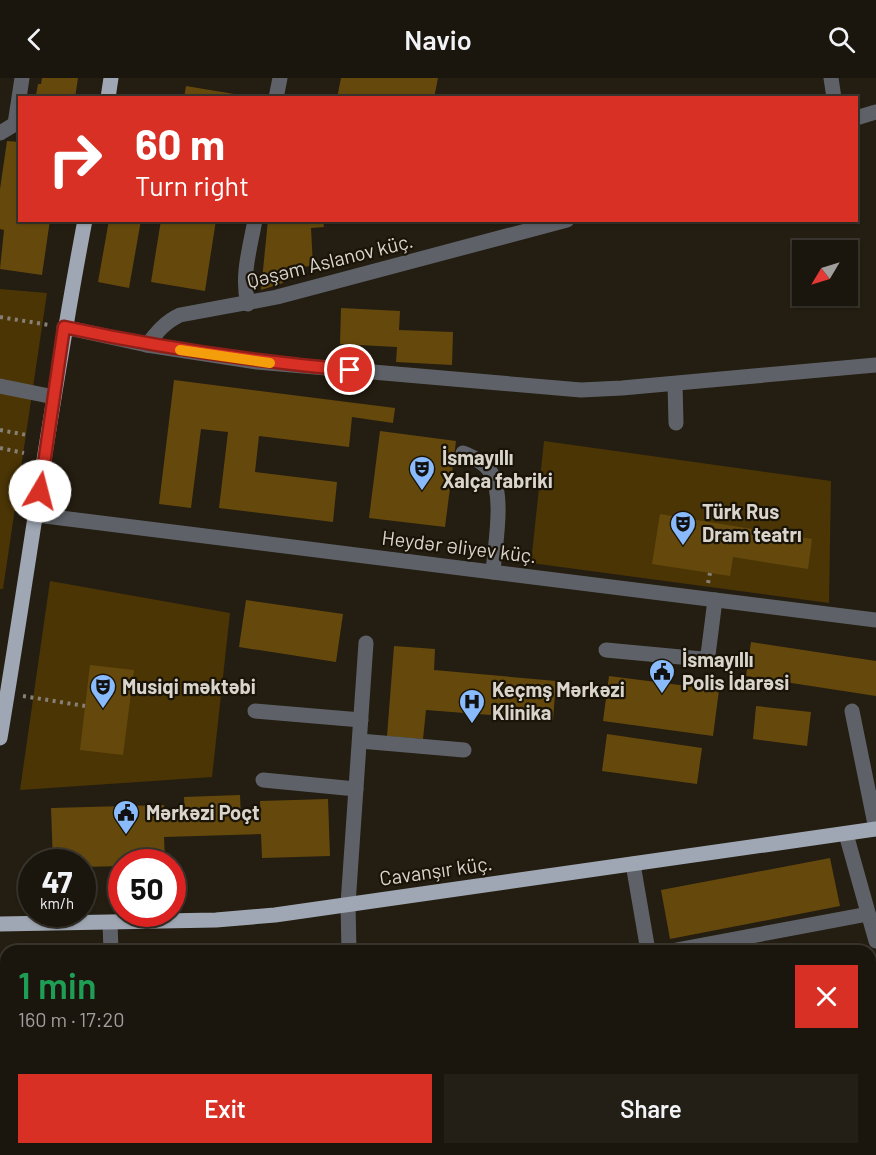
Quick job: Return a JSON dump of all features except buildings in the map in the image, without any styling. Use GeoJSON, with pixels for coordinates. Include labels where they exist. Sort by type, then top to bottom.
{"type":"FeatureCollection","features":[{"type":"Feature","properties":{"kind":"main road"},"geometry":{"type":"LineString","coordinates":[[108,96],[111,78]]}},
{"type":"Feature","properties":{"kind":"main road"},"geometry":{"type":"LineString","coordinates":[[0,738],[37,515],[64,327],[85,222]]}},
{"type":"Feature","properties":{"kind":"main road","name":"Cavanşır küç."},"geometry":{"type":"LineString","coordinates":[[186,921],[275,915],[876,829]]}},
{"type":"Feature","properties":{"kind":"main road","name":"Cavanşır küç."},"geometry":{"type":"LineString","coordinates":[[0,924],[108,923]]}},
{"type":"Feature","properties":{"kind":"street"},"geometry":{"type":"LineString","coordinates":[[20,96],[22,78]]}},
{"type":"Feature","properties":{"kind":"street"},"geometry":{"type":"LineString","coordinates":[[276,96],[280,78]]}},
{"type":"Feature","properties":{"kind":"street"},"geometry":{"type":"LineString","coordinates":[[831,78],[834,96]]}},
{"type":"Feature","properties":{"kind":"street"},"geometry":{"type":"LineString","coordinates":[[858,117],[876,112]]}},
{"type":"Feature","properties":{"kind":"street"},"geometry":{"type":"LineString","coordinates":[[0,133],[17,124]]}},
{"type":"Feature","properties":{"kind":"street"},"geometry":{"type":"LineString","coordinates":[[248,304],[244,290],[245,277],[255,222]]}},
{"type":"Feature","properties":{"kind":"street","name":"Qəşəm Aslanov küç."},"geometry":{"type":"LineString","coordinates":[[147,345],[159,329],[180,315],[248,304],[559,222]]}},
{"type":"Feature","properties":{"kind":"street"},"geometry":{"type":"LineString","coordinates":[[64,327],[147,345],[257,362],[581,390],[675,384],[876,365]]}},
{"type":"Feature","properties":{"kind":"street"},"geometry":{"type":"LineString","coordinates":[[675,384],[676,423]]}},
{"type":"Feature","properties":{"kind":"street"},"geometry":{"type":"LineString","coordinates":[[0,386],[54,397]]}},
{"type":"Feature","properties":{"kind":"street"},"geometry":{"type":"LineString","coordinates":[[463,453],[478,460],[489,469],[498,496],[493,572]]}},
{"type":"Feature","properties":{"kind":"street","name":"Heydər Əliyev küç."},"geometry":{"type":"LineString","coordinates":[[37,515],[876,620]]}},
{"type":"Feature","properties":{"kind":"street"},"geometry":{"type":"LineString","coordinates":[[606,650],[702,659],[708,655],[716,600]]}},
{"type":"Feature","properties":{"kind":"street"},"geometry":{"type":"LineString","coordinates":[[349,945],[348,904],[366,643]]}},
{"type":"Feature","properties":{"kind":"street"},"geometry":{"type":"LineString","coordinates":[[255,711],[361,720]]}},
{"type":"Feature","properties":{"kind":"street"},"geometry":{"type":"LineString","coordinates":[[852,711],[876,829]]}},
{"type":"Feature","properties":{"kind":"street"},"geometry":{"type":"LineString","coordinates":[[360,741],[464,750]]}},
{"type":"Feature","properties":{"kind":"street"},"geometry":{"type":"LineString","coordinates":[[263,780],[356,789]]}},
{"type":"Feature","properties":{"kind":"street"},"geometry":{"type":"LineString","coordinates":[[846,834],[876,941]]}},
{"type":"Feature","properties":{"kind":"street"},"geometry":{"type":"LineString","coordinates":[[633,864],[647,945]]}},
{"type":"Feature","properties":{"kind":"street"},"geometry":{"type":"LineString","coordinates":[[703,945],[868,914]]}},
{"type":"Feature","properties":{"kind":"street"},"geometry":{"type":"LineString","coordinates":[[110,927],[111,945]]}},
{"type":"Feature","properties":{"kind":"path"},"geometry":{"type":"LineString","coordinates":[[0,317],[64,327]]}},
{"type":"Feature","properties":{"kind":"path"},"geometry":{"type":"LineString","coordinates":[[0,430],[27,435]]}},
{"type":"Feature","properties":{"kind":"path"},"geometry":{"type":"LineString","coordinates":[[0,448],[24,453]]}},
{"type":"Feature","properties":{"kind":"path"},"geometry":{"type":"LineString","coordinates":[[7,694],[85,705]]}},
{"type":"Feature","properties":{"kind":"shaded area"},"geometry":{"type":"Polygon","coordinates":[[[0,289],[47,293],[3,589],[0,589],[0,289]]]}},
{"type":"Feature","properties":{"kind":"shaded area"},"geometry":{"type":"Polygon","coordinates":[[[544,441],[831,481],[829,603],[531,563],[544,441]]]}},
{"type":"Feature","properties":{"kind":"shaded area"},"geometry":{"type":"Polygon","coordinates":[[[50,581],[230,613],[212,777],[20,790],[50,581]]]}},
{"type":"Feature","properties":{"kind":"slow traffic"},"geometry":{"type":"LineString","coordinates":[[180,350],[270,363]]}},
{"type":"Feature","properties":{"kind":"place","name":"İsmayıllı Xalça fabriki"},"geometry":{"type":"Point","coordinates":[422,492]}},
{"type":"Feature","properties":{"kind":"place","name":"Türk Rus Dram teatrı"},"geometry":{"type":"Point","coordinates":[683,547]}},
{"type":"Feature","properties":{"kind":"place","name":"İsmayıllı Polis İdarəsi"},"geometry":{"type":"Point","coordinates":[662,695]}},
{"type":"Feature","properties":{"kind":"place","name":"Musiqi məktəbi"},"geometry":{"type":"Point","coordinates":[103,710]}},
{"type":"Feature","properties":{"kind":"place","name":"Keçmş Mərkəzi Klinika"},"geometry":{"type":"Point","coordinates":[472,725]}},
{"type":"Feature","properties":{"kind":"place","name":"Mərkəzi Poçt"},"geometry":{"type":"Point","coordinates":[126,836]}},
{"type":"Feature","properties":{"kind":"route"},"geometry":{"type":"LineString","coordinates":[[40,491],[64,327],[194,353],[257,362],[350,370]]}}]}
